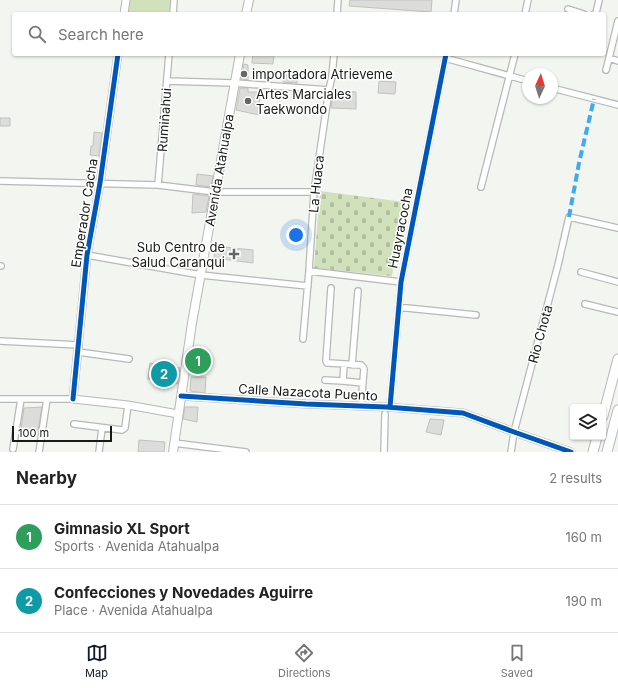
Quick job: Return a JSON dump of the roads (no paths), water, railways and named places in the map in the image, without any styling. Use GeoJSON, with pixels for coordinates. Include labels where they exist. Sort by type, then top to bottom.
{"type":"FeatureCollection","features":[{"type":"Feature","properties":{"kind":"main road"},"geometry":{"type":"LineString","coordinates":[[246,12],[249,0]]}},
{"type":"Feature","properties":{"kind":"main road","name":"Avenida Atahualpa"},"geometry":{"type":"LineString","coordinates":[[173,452],[192,323],[240,56]]}},
{"type":"Feature","properties":{"kind":"main road"},"geometry":{"type":"LineString","coordinates":[[606,405],[618,360]]}},
{"type":"Feature","properties":{"kind":"main road"},"geometry":{"type":"LineString","coordinates":[[607,452],[618,410]]}},
{"type":"Feature","properties":{"kind":"main road"},"geometry":{"type":"LineString","coordinates":[[593,452],[596,440]]}},
{"type":"Feature","properties":{"kind":"street"},"geometry":{"type":"LineString","coordinates":[[124,12],[126,0]]}},
{"type":"Feature","properties":{"kind":"street"},"geometry":{"type":"LineString","coordinates":[[173,12],[174,0]]}},
{"type":"Feature","properties":{"kind":"street"},"geometry":{"type":"LineString","coordinates":[[337,12],[338,0]]}},
{"type":"Feature","properties":{"kind":"street"},"geometry":{"type":"LineString","coordinates":[[454,12],[456,0]]}},
{"type":"Feature","properties":{"kind":"street"},"geometry":{"type":"LineString","coordinates":[[525,12],[528,0]]}},
{"type":"Feature","properties":{"kind":"street"},"geometry":{"type":"LineString","coordinates":[[596,12],[599,0]]}},
{"type":"Feature","properties":{"kind":"street"},"geometry":{"type":"LineString","coordinates":[[568,9],[578,12]]}},
{"type":"Feature","properties":{"kind":"street"},"geometry":{"type":"LineString","coordinates":[[606,70],[618,21]]}},
{"type":"Feature","properties":{"kind":"street","name":"Emperador Cacha"},"geometry":{"type":"LineString","coordinates":[[73,399],[87,255],[100,183],[118,56]]}},
{"type":"Feature","properties":{"kind":"street","name":"Rumiñahui"},"geometry":{"type":"LineString","coordinates":[[158,185],[169,56]]}},
{"type":"Feature","properties":{"kind":"street","name":"La Huaca"},"geometry":{"type":"LineString","coordinates":[[303,339],[310,271],[314,192],[334,56]]}},
{"type":"Feature","properties":{"kind":"street"},"geometry":{"type":"LineString","coordinates":[[445,56],[522,79]]}},
{"type":"Feature","properties":{"kind":"street","name":"Huayracocha"},"geometry":{"type":"LineString","coordinates":[[390,407],[401,282],[445,56]]}},
{"type":"Feature","properties":{"kind":"street"},"geometry":{"type":"LineString","coordinates":[[481,187],[515,56]]}},
{"type":"Feature","properties":{"kind":"street"},"geometry":{"type":"LineString","coordinates":[[609,58],[618,61]]}},
{"type":"Feature","properties":{"kind":"street"},"geometry":{"type":"LineString","coordinates":[[167,81],[234,83],[329,90]]}},
{"type":"Feature","properties":{"kind":"street"},"geometry":{"type":"LineString","coordinates":[[558,90],[618,106]]}},
{"type":"Feature","properties":{"kind":"street"},"geometry":{"type":"LineString","coordinates":[[0,180],[158,185],[215,192],[314,192]]}},
{"type":"Feature","properties":{"kind":"street","name":"Rio Chota"},"geometry":{"type":"LineString","coordinates":[[512,452],[514,432],[558,265],[569,217],[618,228]]}},
{"type":"Feature","properties":{"kind":"street"},"geometry":{"type":"LineString","coordinates":[[87,255],[201,275],[308,286]]}},
{"type":"Feature","properties":{"kind":"street"},"geometry":{"type":"LineString","coordinates":[[310,271],[401,282]]}},
{"type":"Feature","properties":{"kind":"street"},"geometry":{"type":"LineString","coordinates":[[581,272],[618,282]]}},
{"type":"Feature","properties":{"kind":"street"},"geometry":{"type":"LineString","coordinates":[[331,288],[326,361],[327,363],[363,367],[361,406]]}},
{"type":"Feature","properties":{"kind":"street"},"geometry":{"type":"LineString","coordinates":[[352,365],[358,292]]}},
{"type":"Feature","properties":{"kind":"street"},"geometry":{"type":"LineString","coordinates":[[585,304],[618,312]]}},
{"type":"Feature","properties":{"kind":"street"},"geometry":{"type":"LineString","coordinates":[[399,308],[476,315]]}},
{"type":"Feature","properties":{"kind":"street"},"geometry":{"type":"LineString","coordinates":[[0,341],[79,349],[129,359]]}},
{"type":"Feature","properties":{"kind":"street"},"geometry":{"type":"LineString","coordinates":[[343,381],[344,364]]}},
{"type":"Feature","properties":{"kind":"street"},"geometry":{"type":"LineString","coordinates":[[325,380],[363,382]]}},
{"type":"Feature","properties":{"kind":"street","name":"Calle Nazacota Puento"},"geometry":{"type":"LineString","coordinates":[[181,396],[306,404],[390,407],[463,413],[566,451]]}},
{"type":"Feature","properties":{"kind":"street"},"geometry":{"type":"LineString","coordinates":[[0,399],[73,399],[128,405],[178,414]]}},
{"type":"Feature","properties":{"kind":"street"},"geometry":{"type":"LineString","coordinates":[[13,449],[21,399]]}},
{"type":"Feature","properties":{"kind":"street"},"geometry":{"type":"LineString","coordinates":[[38,452],[47,399]]}},
{"type":"Feature","properties":{"kind":"street"},"geometry":{"type":"LineString","coordinates":[[74,424],[122,430],[125,428],[128,405]]}},
{"type":"Feature","properties":{"kind":"street"},"geometry":{"type":"LineString","coordinates":[[384,452],[385,414]]}},
{"type":"Feature","properties":{"kind":"street"},"geometry":{"type":"LineString","coordinates":[[99,452],[102,428]]}},
{"type":"Feature","properties":{"kind":"street"},"geometry":{"type":"LineString","coordinates":[[174,443],[246,452]]}},
{"type":"Feature","properties":{"kind":"place","name":"importadora Atrieveme"},"geometry":{"type":"Point","coordinates":[244,74]}},
{"type":"Feature","properties":{"kind":"place","name":"Artes Marciales Taekwondo"},"geometry":{"type":"Point","coordinates":[248,101]}},
{"type":"Feature","properties":{"kind":"place","name":"Sub Centro de Salud Caranqui"},"geometry":{"type":"Point","coordinates":[234,254]}},
{"type":"Feature","properties":{"kind":"place","name":"Gimnasio XL Sport"},"geometry":{"type":"Point","coordinates":[198,361]}},
{"type":"Feature","properties":{"kind":"place","name":"Confecciones y Novedades Aguirre"},"geometry":{"type":"Point","coordinates":[164,374]}}]}
